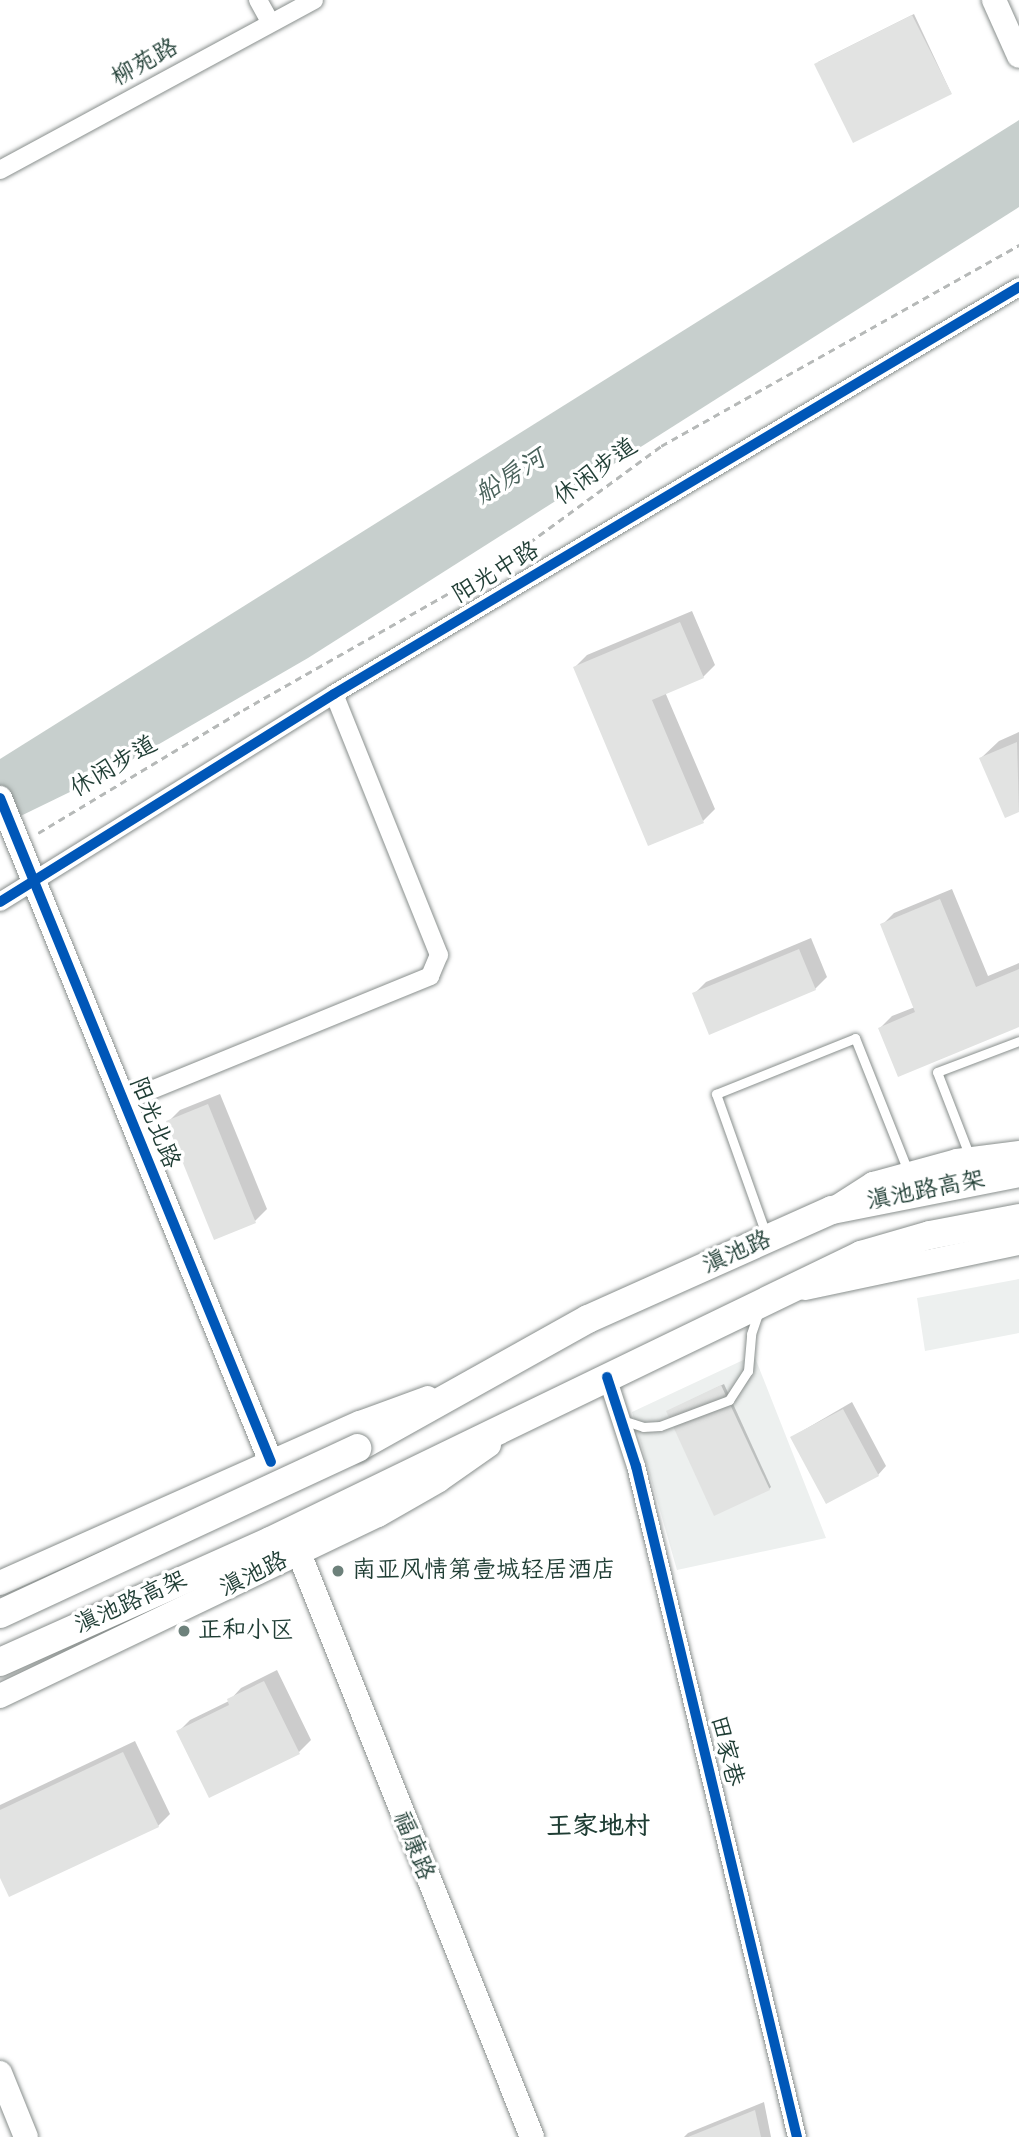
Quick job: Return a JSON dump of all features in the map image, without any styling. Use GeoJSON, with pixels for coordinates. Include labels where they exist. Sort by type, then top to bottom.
{"type":"FeatureCollection","features":[{"type":"Feature","properties":{"kind":"main road","name":"滇池路高架"},"geometry":{"type":"LineString","coordinates":[[832,1210],[1019,1173]]}},
{"type":"Feature","properties":{"kind":"main road","name":"滇池路"},"geometry":{"type":"LineString","coordinates":[[357,1448],[413,1421],[465,1384],[588,1319],[832,1210]]}},
{"type":"Feature","properties":{"kind":"main road","name":"滇池路高架"},"geometry":{"type":"LineString","coordinates":[[861,1255],[930,1235],[1019,1218]]}},
{"type":"Feature","properties":{"kind":"main road","name":"滇池路"},"geometry":{"type":"LineString","coordinates":[[376,1491],[532,1413],[794,1290],[861,1255]]}},
{"type":"Feature","properties":{"kind":"main road","name":"滇池路高架"},"geometry":{"type":"LineString","coordinates":[[0,1614],[357,1448]]}},
{"type":"Feature","properties":{"kind":"main road","name":"滇池路高架"},"geometry":{"type":"LineString","coordinates":[[0,1663],[376,1491]]}},
{"type":"Feature","properties":{"kind":"street"},"geometry":{"type":"LineString","coordinates":[[258,0],[270,22]]}},
{"type":"Feature","properties":{"kind":"street","name":"柳苑路"},"geometry":{"type":"LineString","coordinates":[[0,170],[314,0]]}},
{"type":"Feature","properties":{"kind":"street"},"geometry":{"type":"LineString","coordinates":[[994,0],[1019,56]]}},
{"type":"Feature","properties":{"kind":"street","name":"阳光中路"},"geometry":{"type":"LineString","coordinates":[[0,901],[334,695],[1019,288]]}},
{"type":"Feature","properties":{"kind":"street"},"geometry":{"type":"LineString","coordinates":[[122,1101],[430,976],[439,955],[334,695]]}},
{"type":"Feature","properties":{"kind":"street","name":"阳光北路"},"geometry":{"type":"LineString","coordinates":[[0,798],[271,1462]]}},
{"type":"Feature","properties":{"kind":"street","name":"滇池路"},"geometry":{"type":"LineString","coordinates":[[832,1210],[873,1184],[970,1159],[1019,1153]]}},
{"type":"Feature","properties":{"kind":"street","name":"滇池路"},"geometry":{"type":"LineString","coordinates":[[794,1290],[1019,1243]]}},
{"type":"Feature","properties":{"kind":"street","name":"田家巷"},"geometry":{"type":"LineString","coordinates":[[607,1377],[622,1420],[797,2137]]}},
{"type":"Feature","properties":{"kind":"street","name":"滇池路"},"geometry":{"type":"LineString","coordinates":[[0,1583],[271,1462],[465,1384]]}},
{"type":"Feature","properties":{"kind":"street","name":"滇池路"},"geometry":{"type":"LineString","coordinates":[[6,1694],[299,1553],[439,1480],[532,1413]]}},
{"type":"Feature","properties":{"kind":"street","name":"福康路"},"geometry":{"type":"LineString","coordinates":[[299,1553],[532,2137]]}},
{"type":"Feature","properties":{"kind":"street"},"geometry":{"type":"LineString","coordinates":[[0,1663],[6,1694]]}},
{"type":"Feature","properties":{"kind":"street"},"geometry":{"type":"LineString","coordinates":[[0,2073],[7,2100],[26,2137]]}},
{"type":"Feature","properties":{"kind":"lane"},"geometry":{"type":"LineString","coordinates":[[768,1238],[716,1094],[855,1038],[909,1174]]}},
{"type":"Feature","properties":{"kind":"lane"},"geometry":{"type":"LineString","coordinates":[[970,1159],[937,1072],[1019,1041]]}},
{"type":"Feature","properties":{"kind":"lane"},"geometry":{"type":"LineString","coordinates":[[622,1420],[643,1427],[660,1426],[729,1400],[748,1371],[751,1334],[761,1306]]}},
{"type":"Feature","properties":{"kind":"shaded area"},"geometry":{"type":"Polygon","coordinates":[[[1019,1279],[1019,1333],[925,1351],[917,1298],[1019,1279]]]}},
{"type":"Feature","properties":{"kind":"shaded area"},"geometry":{"type":"Polygon","coordinates":[[[754,1355],[826,1538],[677,1570],[632,1412],[754,1355]]]}},
{"type":"Feature","properties":{"kind":"water","name":"船房河"},"geometry":{"type":"Polygon","coordinates":[[[1019,120],[1019,207],[308,658],[109,773],[0,826],[0,759],[1019,120]]]}},
{"type":"Feature","properties":{"kind":"building"},"geometry":{"type":"Polygon","coordinates":[[[912,15],[952,94],[853,143],[814,64],[912,15]]]}},
{"type":"Feature","properties":{"kind":"building"},"geometry":{"type":"Polygon","coordinates":[[[680,622],[704,678],[652,700],[704,823],[648,846],[573,667],[680,622]]]}},
{"type":"Feature","properties":{"kind":"building"},"geometry":{"type":"Polygon","coordinates":[[[1017,742],[1019,812],[1005,818],[979,758],[1017,742]]]}},
{"type":"Feature","properties":{"kind":"building"},"geometry":{"type":"Polygon","coordinates":[[[940,899],[976,987],[1019,969],[1019,1027],[898,1077],[878,1028],[915,1012],[880,924],[940,899]]]}},
{"type":"Feature","properties":{"kind":"building"},"geometry":{"type":"Polygon","coordinates":[[[799,949],[816,990],[709,1035],[692,993],[799,949]]]}},
{"type":"Feature","properties":{"kind":"building"},"geometry":{"type":"Polygon","coordinates":[[[208,1104],[256,1223],[214,1240],[166,1121],[208,1104]]]}},
{"type":"Feature","properties":{"kind":"building"},"geometry":{"type":"Polygon","coordinates":[[[721,1385],[770,1490],[714,1516],[666,1411],[721,1385]]]}},
{"type":"Feature","properties":{"kind":"building"},"geometry":{"type":"Polygon","coordinates":[[[843,1409],[879,1476],[826,1504],[790,1437],[843,1409]]]}},
{"type":"Feature","properties":{"kind":"building"},"geometry":{"type":"Polygon","coordinates":[[[264,1681],[300,1754],[209,1798],[176,1731],[229,1705],[227,1699],[264,1681]]]}},
{"type":"Feature","properties":{"kind":"building"},"geometry":{"type":"Polygon","coordinates":[[[123,1752],[159,1827],[9,1897],[0,1878],[0,1810],[123,1752]]]}},
{"type":"Feature","properties":{"kind":"building"},"geometry":{"type":"Polygon","coordinates":[[[755,2110],[761,2137],[688,2137],[755,2110]]]}},
{"type":"Feature","properties":{"kind":"cycle path"},"geometry":{"type":"LineString","coordinates":[[0,902],[334,694],[1019,287]]}},
{"type":"Feature","properties":{"kind":"cycle path"},"geometry":{"type":"LineString","coordinates":[[0,798],[271,1462]]}},
{"type":"Feature","properties":{"kind":"cycle path"},"geometry":{"type":"LineString","coordinates":[[607,1377],[636,1466],[797,2137]]}},
{"type":"Feature","properties":{"kind":"place","name":"南亚风情第壹城轻居酒店"},"geometry":{"type":"Point","coordinates":[338,1571]}},
{"type":"Feature","properties":{"kind":"place","name":"正和小区"},"geometry":{"type":"Point","coordinates":[184,1631]}},
{"type":"Feature","properties":{"kind":"district","name":"王家地村"},"geometry":{"type":"Point","coordinates":[598,1828]}}]}
